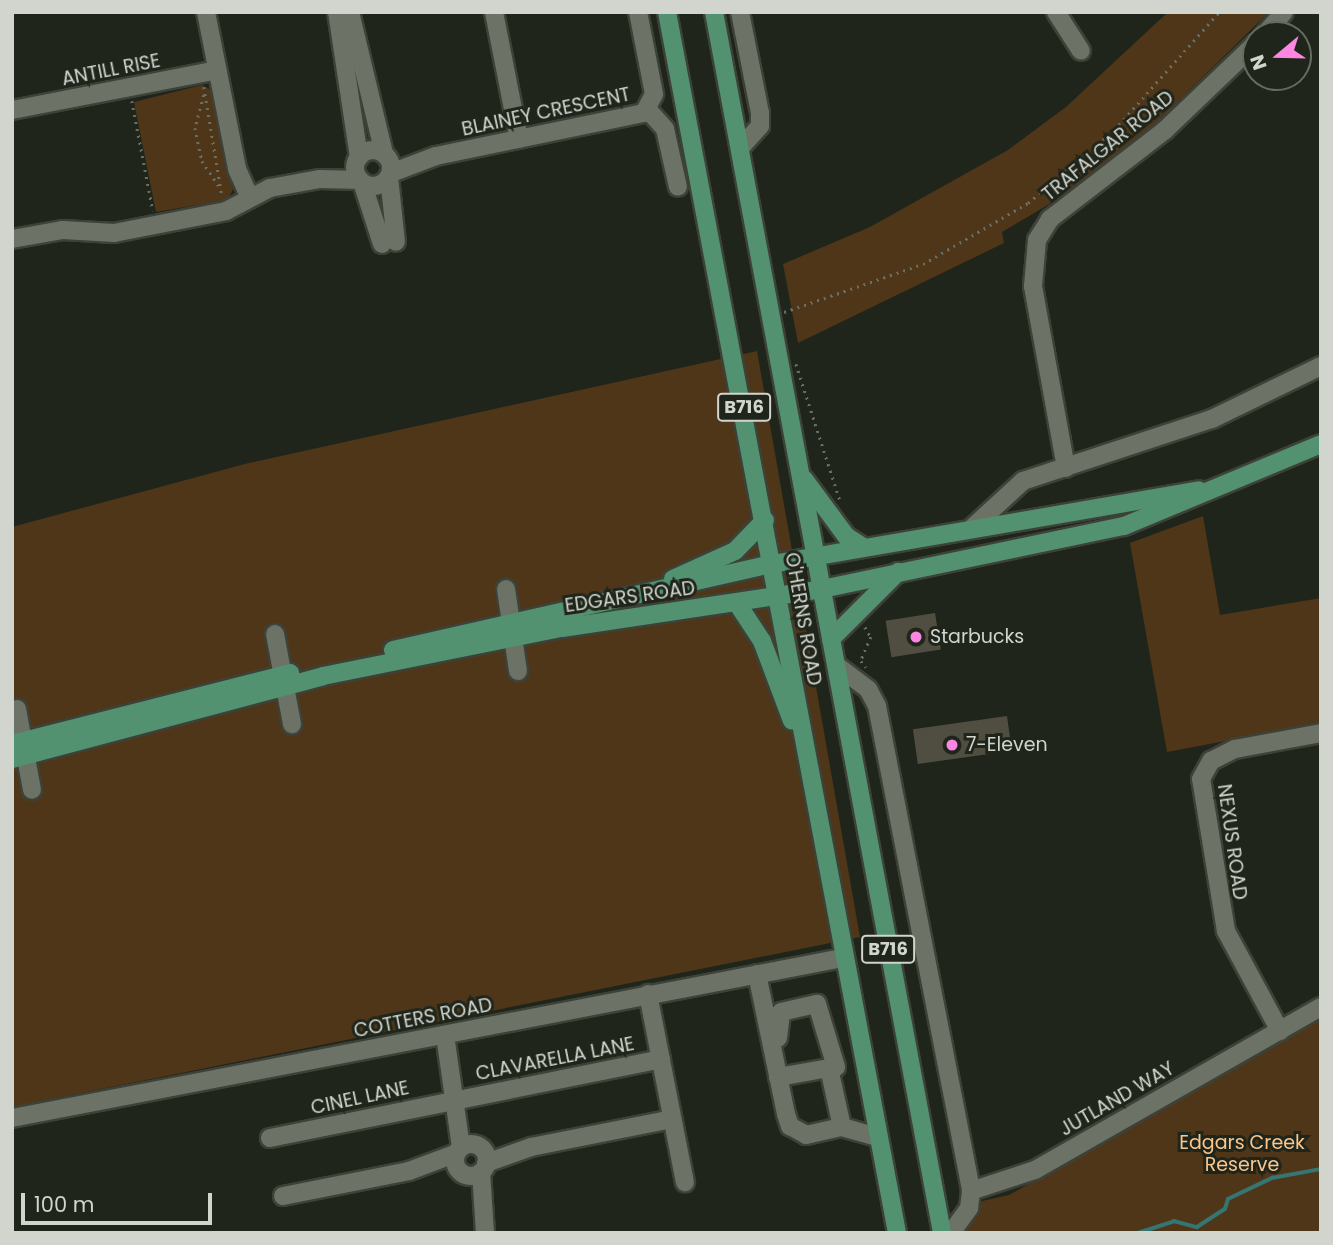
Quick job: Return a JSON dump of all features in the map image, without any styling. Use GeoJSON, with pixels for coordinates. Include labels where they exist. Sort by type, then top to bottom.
{"type":"FeatureCollection","features":[{"type":"Feature","properties":{"kind":"main road","name":"O'HERNS ROAD"},"geometry":{"type":"LineString","coordinates":[[667,12],[765,520],[842,958],[897,1233]]}},
{"type":"Feature","properties":{"kind":"main road","name":"O'HERNS ROAD"},"geometry":{"type":"LineString","coordinates":[[714,12],[942,1233]]}},
{"type":"Feature","properties":{"kind":"main road","name":"EDGARS ROAD"},"geometry":{"type":"LineString","coordinates":[[512,630],[778,597],[1124,526],[1252,476],[1321,444]]}},
{"type":"Feature","properties":{"kind":"main road"},"geometry":{"type":"LineString","coordinates":[[802,476],[846,536],[863,547]]}},
{"type":"Feature","properties":{"kind":"main road","name":"EDGARS ROAD"},"geometry":{"type":"LineString","coordinates":[[18,749],[283,681],[512,630],[642,593],[772,564],[973,527],[1138,503],[1252,476]]}},
{"type":"Feature","properties":{"kind":"main road"},"geometry":{"type":"LineString","coordinates":[[642,593],[735,551],[765,520]]}},
{"type":"Feature","properties":{"kind":"main road"},"geometry":{"type":"LineString","coordinates":[[831,639],[898,572]]}},
{"type":"Feature","properties":{"kind":"main road"},"geometry":{"type":"LineString","coordinates":[[737,603],[762,641],[808,767]]}},
{"type":"Feature","properties":{"kind":"street"},"geometry":{"type":"LineString","coordinates":[[206,12],[209,72],[250,198]]}},
{"type":"Feature","properties":{"kind":"street"},"geometry":{"type":"LineString","coordinates":[[337,12],[361,181],[389,243],[388,165],[350,12]]}},
{"type":"Feature","properties":{"kind":"street"},"geometry":{"type":"LineString","coordinates":[[494,12],[519,139]]}},
{"type":"Feature","properties":{"kind":"street","name":"BLAINEY CRESCENT"},"geometry":{"type":"LineString","coordinates":[[388,165],[648,110],[653,86],[638,12]]}},
{"type":"Feature","properties":{"kind":"street"},"geometry":{"type":"LineString","coordinates":[[740,12],[760,113],[760,125],[741,147]]}},
{"type":"Feature","properties":{"kind":"street"},"geometry":{"type":"LineString","coordinates":[[1056,12],[1081,51]]}},
{"type":"Feature","properties":{"kind":"street","name":"TRAFALGAR ROAD"},"geometry":{"type":"LineString","coordinates":[[1066,468],[1033,286],[1037,240],[1050,219],[1165,130],[1242,56]]}},
{"type":"Feature","properties":{"kind":"street","name":"ANTILL RISE"},"geometry":{"type":"LineString","coordinates":[[12,110],[209,72]]}},
{"type":"Feature","properties":{"kind":"street"},"geometry":{"type":"LineString","coordinates":[[648,110],[666,129],[678,187]]}},
{"type":"Feature","properties":{"kind":"street"},"geometry":{"type":"LineString","coordinates":[[12,239],[63,230],[102,234],[226,211],[250,198],[320,179],[359,157],[388,165]]}},
{"type":"Feature","properties":{"kind":"street"},"geometry":{"type":"LineString","coordinates":[[320,179],[380,185],[388,165]]}},
{"type":"Feature","properties":{"kind":"street"},"geometry":{"type":"LineString","coordinates":[[973,527],[1017,485],[1212,419],[1321,366]]}},
{"type":"Feature","properties":{"kind":"street"},"geometry":{"type":"LineString","coordinates":[[506,589],[517,671]]}},
{"type":"Feature","properties":{"kind":"street"},"geometry":{"type":"LineString","coordinates":[[275,634],[292,724]]}},
{"type":"Feature","properties":{"kind":"street","name":"O'HERNS ROAD"},"geometry":{"type":"LineString","coordinates":[[836,665],[868,689],[877,706],[971,1191]]}},
{"type":"Feature","properties":{"kind":"street"},"geometry":{"type":"LineString","coordinates":[[17,709],[18,749],[32,790]]}},
{"type":"Feature","properties":{"kind":"street","name":"NEXUS ROAD"},"geometry":{"type":"LineString","coordinates":[[1280,1031],[1226,931],[1201,779],[1211,761],[1235,749],[1321,733]]}},
{"type":"Feature","properties":{"kind":"street","name":"COTTERS ROAD"},"geometry":{"type":"LineString","coordinates":[[12,1118],[842,958]]}},
{"type":"Feature","properties":{"kind":"street"},"geometry":{"type":"LineString","coordinates":[[757,974],[796,1133],[842,1128],[878,1137]]}},
{"type":"Feature","properties":{"kind":"street"},"geometry":{"type":"LineString","coordinates":[[648,994],[685,1182]]}},
{"type":"Feature","properties":{"kind":"street"},"geometry":{"type":"LineString","coordinates":[[782,1076],[776,1022],[788,1008],[821,1007],[842,1128]]}},
{"type":"Feature","properties":{"kind":"street","name":"JUTLAND WAY"},"geometry":{"type":"LineString","coordinates":[[971,1191],[1035,1170],[1321,1007]]}},
{"type":"Feature","properties":{"kind":"street"},"geometry":{"type":"LineString","coordinates":[[445,1035],[485,1233]]}},
{"type":"Feature","properties":{"kind":"street","name":"CLAVARELLA LANE"},"geometry":{"type":"LineString","coordinates":[[458,1100],[660,1059]]}},
{"type":"Feature","properties":{"kind":"street"},"geometry":{"type":"LineString","coordinates":[[782,1076],[863,1060]]}},
{"type":"Feature","properties":{"kind":"street","name":"CINEL LANE"},"geometry":{"type":"LineString","coordinates":[[270,1138],[458,1100]]}},
{"type":"Feature","properties":{"kind":"street"},"geometry":{"type":"LineString","coordinates":[[284,1196],[672,1119]]}},
{"type":"Feature","properties":{"kind":"street"},"geometry":{"type":"LineString","coordinates":[[951,1233],[968,1208],[971,1191]]}},
{"type":"Feature","properties":{"kind":"path"},"geometry":{"type":"LineString","coordinates":[[784,312],[923,264],[1028,202],[1114,130],[1219,12]]}},
{"type":"Feature","properties":{"kind":"path"},"geometry":{"type":"LineString","coordinates":[[209,72],[195,128],[202,161],[219,186]]}},
{"type":"Feature","properties":{"kind":"path"},"geometry":{"type":"LineString","coordinates":[[205,93],[219,186],[226,211]]}},
{"type":"Feature","properties":{"kind":"path"},"geometry":{"type":"LineString","coordinates":[[132,101],[153,211]]}},
{"type":"Feature","properties":{"kind":"green space"},"geometry":{"type":"Polygon","coordinates":[[[1168,12],[1269,12],[1260,21],[1242,21],[1242,39],[1151,128],[1063,196],[1002,232],[1004,243],[798,343],[783,264],[870,227],[1008,150],[1066,107],[1168,12]]]}},
{"type":"Feature","properties":{"kind":"green space"},"geometry":{"type":"Polygon","coordinates":[[[202,85],[213,91],[233,190],[227,200],[156,212],[134,102],[202,85]]]}},
{"type":"Feature","properties":{"kind":"green space"},"geometry":{"type":"Polygon","coordinates":[[[757,351],[860,937],[12,1107],[12,527],[245,464],[757,351]]]}},
{"type":"Feature","properties":{"kind":"green space"},"geometry":{"type":"Polygon","coordinates":[[[1203,516],[1220,615],[1321,598],[1321,723],[1167,752],[1130,543],[1203,516]]]}},
{"type":"Feature","properties":{"kind":"green space","name":"Edgars Creek Reserve"},"geometry":{"type":"Polygon","coordinates":[[[1321,1018],[1321,1233],[966,1233],[962,1220],[982,1201],[1009,1195],[1321,1018]]]}},
{"type":"Feature","properties":{"kind":"building"},"geometry":{"type":"Polygon","coordinates":[[[935,613],[941,650],[891,657],[886,621],[935,613]]]}},
{"type":"Feature","properties":{"kind":"building"},"geometry":{"type":"Polygon","coordinates":[[[1007,716],[1012,751],[918,764],[913,729],[1007,716]]]}},
{"type":"Feature","properties":{"kind":"waterway"},"geometry":{"type":"LineString","coordinates":[[1138,1233],[1174,1221],[1197,1227],[1225,1209],[1228,1199],[1272,1178],[1321,1169]]}},
{"type":"Feature","properties":{"kind":"place","name":"Starbucks"},"geometry":{"type":"Point","coordinates":[916,637]}},
{"type":"Feature","properties":{"kind":"place","name":"7-Eleven"},"geometry":{"type":"Point","coordinates":[952,745]}}]}
